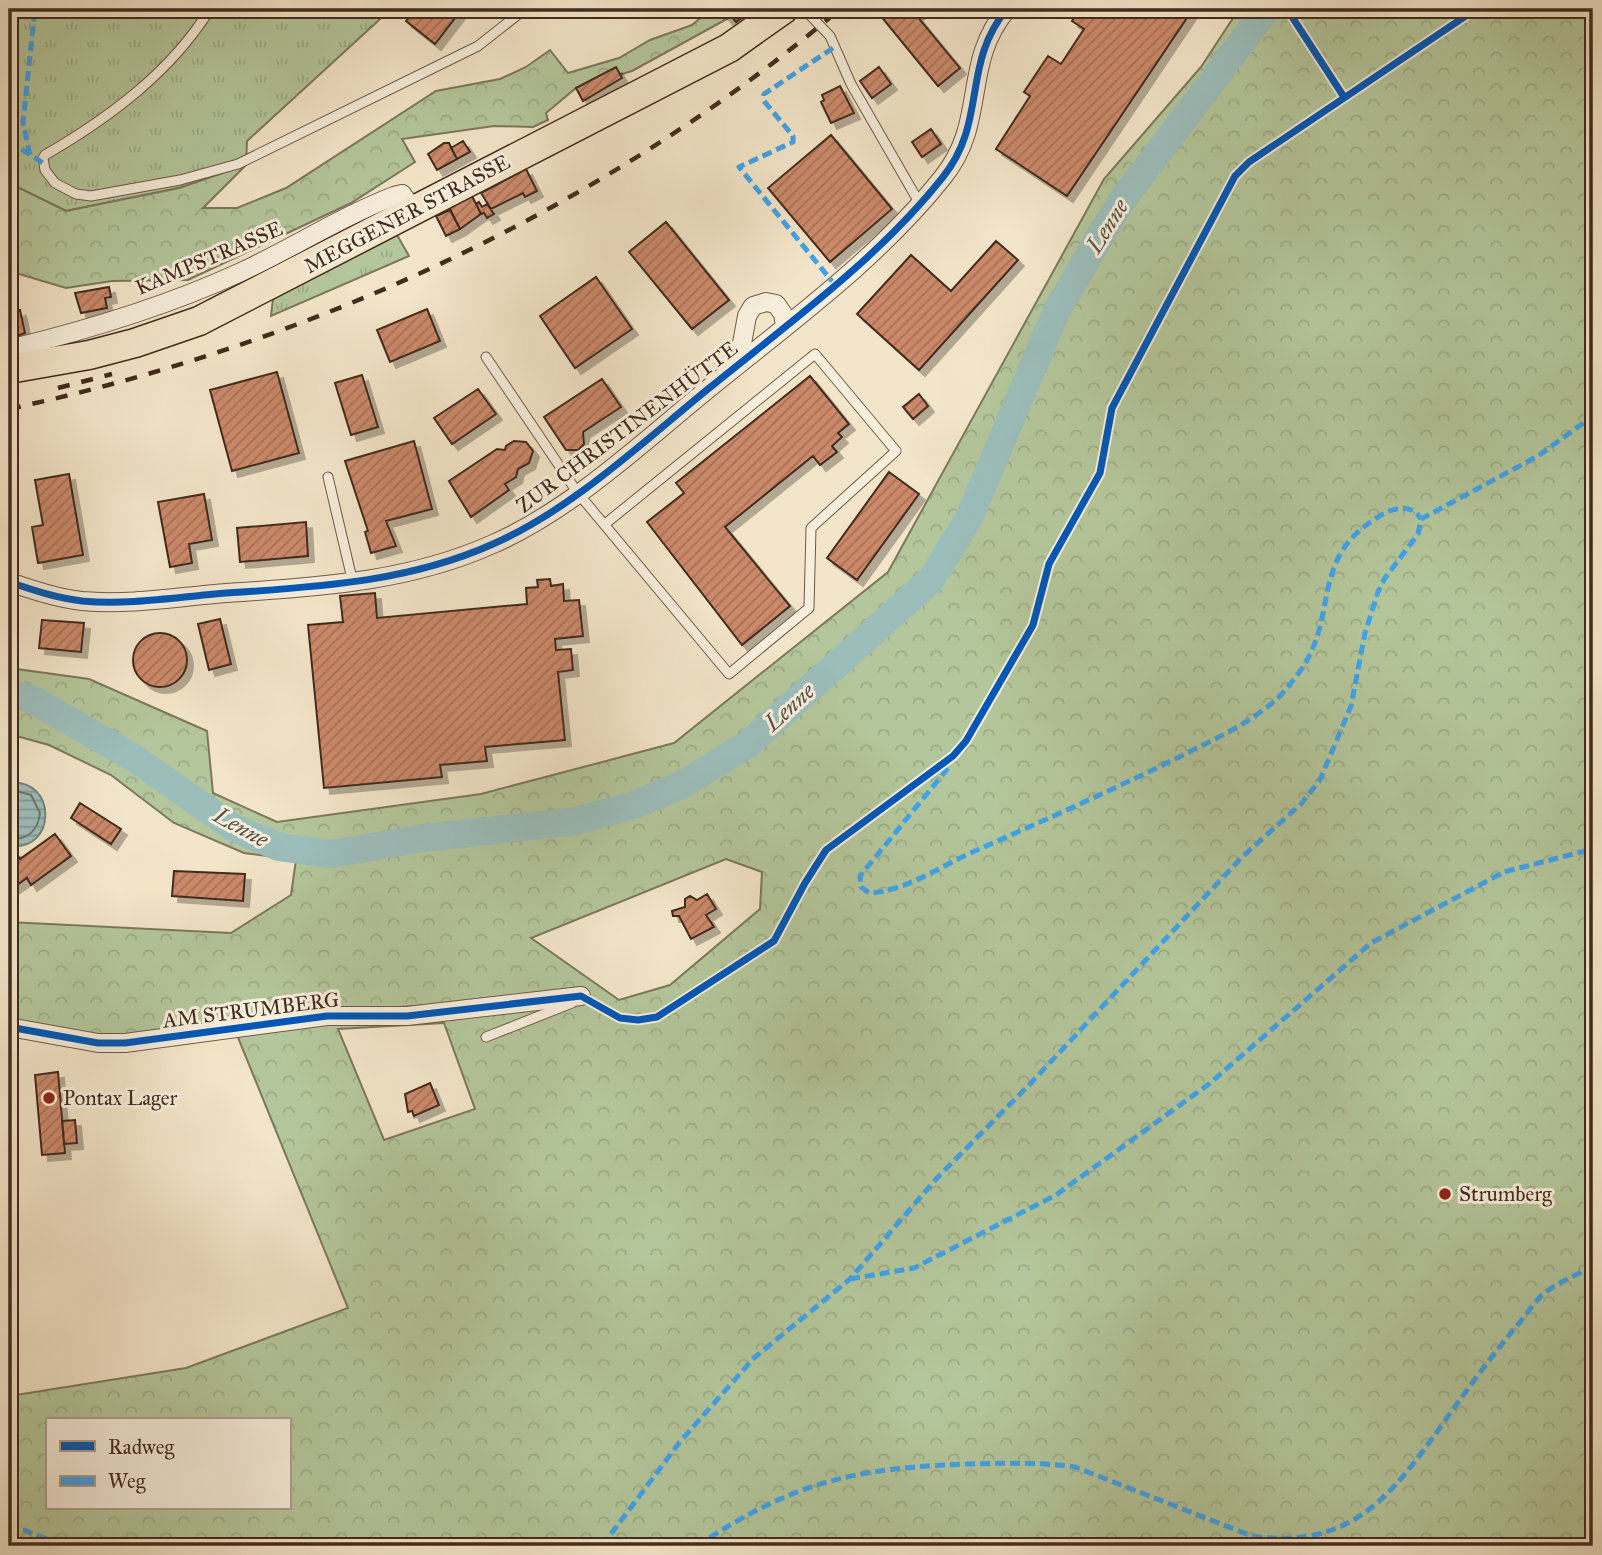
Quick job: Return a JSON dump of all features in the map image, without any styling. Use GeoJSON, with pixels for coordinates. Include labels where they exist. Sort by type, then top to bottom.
{"type":"FeatureCollection","features":[{"type":"Feature","properties":{"kind":"main road","name":"MEGGENER STRASSE"},"geometry":{"type":"LineString","coordinates":[[9,369],[89,355],[135,343],[199,320],[729,48],[784,9]]}},
{"type":"Feature","properties":{"kind":"street","name":"ZUR CHRISTINENHÜTTE"},"geometry":{"type":"LineString","coordinates":[[9,582],[45,594],[115,602],[354,583],[408,574],[474,552],[537,521],[578,492],[835,285],[920,204],[960,154],[970,129],[980,58],[988,36],[1007,9]]}},
{"type":"Feature","properties":{"kind":"street","name":"KAMPSTRASSE"},"geometry":{"type":"LineString","coordinates":[[9,349],[131,315],[186,295],[239,273],[394,196],[402,194],[413,209]]}},
{"type":"Feature","properties":{"kind":"street"},"geometry":{"type":"LineString","coordinates":[[738,365],[747,316],[753,306],[766,302],[776,304],[783,314],[785,326]]}},
{"type":"Feature","properties":{"kind":"street","name":"AM STRUMBERG"},"geometry":{"type":"LineString","coordinates":[[9,1027],[98,1042],[125,1043],[327,1016],[407,1016],[581,996]]}},
{"type":"Feature","properties":{"kind":"lane"},"geometry":{"type":"LineString","coordinates":[[210,9],[185,45],[161,70],[77,135],[45,155],[45,170],[55,183],[76,194],[105,194],[180,180],[238,164],[478,46],[524,9]]}},
{"type":"Feature","properties":{"kind":"lane"},"geometry":{"type":"LineString","coordinates":[[804,9],[830,36],[857,95],[920,204]]}},
{"type":"Feature","properties":{"kind":"lane"},"geometry":{"type":"LineString","coordinates":[[486,357],[578,492],[729,674],[809,608],[811,528],[896,451],[816,354],[605,524]]}},
{"type":"Feature","properties":{"kind":"lane"},"geometry":{"type":"LineString","coordinates":[[328,477],[354,583]]}},
{"type":"Feature","properties":{"kind":"lane"},"geometry":{"type":"LineString","coordinates":[[486,1037],[571,1003],[581,996]]}},
{"type":"Feature","properties":{"kind":"green space"},"geometry":{"type":"Polygon","coordinates":[[[9,9],[391,9],[247,141],[246,165],[179,188],[66,211],[9,183],[9,9]]]}},
{"type":"Feature","properties":{"kind":"green space"},"geometry":{"type":"Polygon","coordinates":[[[711,9],[725,20],[632,71],[576,88],[546,113],[548,120],[533,127],[494,126],[402,139],[415,162],[351,203],[188,280],[112,281],[66,288],[9,271],[9,183],[66,211],[179,188],[246,165],[203,208],[237,208],[286,188],[436,91],[500,79],[526,67],[550,50],[568,73],[619,58],[650,40],[692,25],[711,9]]]}},
{"type":"Feature","properties":{"kind":"green space"},"geometry":{"type":"Polygon","coordinates":[[[1239,9],[1593,9],[1593,1546],[9,1546],[9,1396],[186,1368],[348,1308],[237,1035],[498,1000],[303,1014],[99,1039],[9,1022],[9,922],[231,933],[291,895],[296,860],[244,853],[174,823],[111,775],[49,745],[9,734],[9,668],[89,679],[207,731],[213,793],[277,822],[481,794],[674,743],[888,572],[1104,179],[1201,67],[1239,9]],[[726,859],[531,938],[619,1000],[670,985],[760,909],[762,872],[726,859]],[[444,1023],[338,1029],[384,1140],[475,1109],[444,1023]]]}},
{"type":"Feature","properties":{"kind":"green space"},"geometry":{"type":"Polygon","coordinates":[[[396,233],[409,256],[271,316],[273,299],[396,233]]]}},
{"type":"Feature","properties":{"kind":"water"},"geometry":{"type":"Polygon","coordinates":[[[9,783],[25,784],[36,791],[43,802],[43,827],[36,838],[25,845],[9,846],[9,783]]]}},
{"type":"Feature","properties":{"kind":"building"},"geometry":{"type":"Polygon","coordinates":[[[416,9],[462,9],[435,44],[406,21],[416,9]]]}},
{"type":"Feature","properties":{"kind":"building"},"geometry":{"type":"Polygon","coordinates":[[[725,9],[753,9],[736,22],[731,16],[727,19],[722,13],[725,9]]]}},
{"type":"Feature","properties":{"kind":"building"},"geometry":{"type":"Polygon","coordinates":[[[875,9],[924,9],[916,15],[960,68],[938,86],[875,9]]]}},
{"type":"Feature","properties":{"kind":"building"},"geometry":{"type":"Polygon","coordinates":[[[1080,9],[1193,9],[1067,196],[996,149],[1030,96],[1024,92],[1048,56],[1061,64],[1084,29],[1072,21],[1080,9]]]}},
{"type":"Feature","properties":{"kind":"building"},"geometry":{"type":"Polygon","coordinates":[[[616,67],[622,78],[583,101],[576,88],[616,67]]]}},
{"type":"Feature","properties":{"kind":"building"},"geometry":{"type":"Polygon","coordinates":[[[879,67],[891,84],[872,98],[860,81],[879,67]]]}},
{"type":"Feature","properties":{"kind":"building"},"geometry":{"type":"Polygon","coordinates":[[[840,86],[854,113],[831,123],[821,102],[824,100],[822,95],[840,86]]]}},
{"type":"Feature","properties":{"kind":"building"},"geometry":{"type":"Polygon","coordinates":[[[931,129],[941,144],[922,157],[912,142],[931,129]]]}},
{"type":"Feature","properties":{"kind":"building"},"geometry":{"type":"Polygon","coordinates":[[[831,135],[892,209],[830,262],[768,188],[831,135]]]}},
{"type":"Feature","properties":{"kind":"building"},"geometry":{"type":"Polygon","coordinates":[[[463,141],[470,152],[457,159],[451,148],[463,141]]]}},
{"type":"Feature","properties":{"kind":"building"},"geometry":{"type":"Polygon","coordinates":[[[444,143],[449,143],[457,159],[437,170],[428,154],[444,143]]]}},
{"type":"Feature","properties":{"kind":"building"},"geometry":{"type":"Polygon","coordinates":[[[526,169],[537,191],[525,197],[523,193],[491,209],[481,193],[526,169]]]}},
{"type":"Feature","properties":{"kind":"building"},"geometry":{"type":"Polygon","coordinates":[[[472,196],[481,214],[460,229],[449,207],[472,196]]]}},
{"type":"Feature","properties":{"kind":"building"},"geometry":{"type":"Polygon","coordinates":[[[479,202],[482,207],[487,204],[494,214],[487,218],[484,213],[481,214],[476,204],[479,202]]]}},
{"type":"Feature","properties":{"kind":"building"},"geometry":{"type":"Polygon","coordinates":[[[450,210],[460,229],[446,236],[436,216],[450,210]]]}},
{"type":"Feature","properties":{"kind":"building"},"geometry":{"type":"Polygon","coordinates":[[[666,222],[729,300],[692,329],[629,252],[666,222]]]}},
{"type":"Feature","properties":{"kind":"building"},"geometry":{"type":"Polygon","coordinates":[[[996,241],[1018,260],[919,370],[857,314],[911,255],[951,291],[996,241]]]}},
{"type":"Feature","properties":{"kind":"building"},"geometry":{"type":"Polygon","coordinates":[[[596,277],[632,329],[575,368],[540,316],[596,277]]]}},
{"type":"Feature","properties":{"kind":"building"},"geometry":{"type":"Polygon","coordinates":[[[109,287],[111,297],[105,298],[107,308],[81,313],[75,293],[109,287]]]}},
{"type":"Feature","properties":{"kind":"building"},"geometry":{"type":"Polygon","coordinates":[[[427,309],[440,341],[390,362],[377,330],[427,309]]]}},
{"type":"Feature","properties":{"kind":"building"},"geometry":{"type":"Polygon","coordinates":[[[20,310],[25,333],[9,339],[9,312],[20,310]]]}},
{"type":"Feature","properties":{"kind":"building"},"geometry":{"type":"Polygon","coordinates":[[[277,372],[299,453],[232,471],[210,390],[277,372]]]}},
{"type":"Feature","properties":{"kind":"building"},"geometry":{"type":"Polygon","coordinates":[[[362,375],[378,427],[351,435],[335,383],[362,375]]]}},
{"type":"Feature","properties":{"kind":"building"},"geometry":{"type":"Polygon","coordinates":[[[810,376],[849,424],[838,433],[842,437],[832,446],[837,452],[820,465],[813,456],[725,527],[790,606],[742,645],[647,522],[684,493],[676,483],[810,376]]]}},
{"type":"Feature","properties":{"kind":"building"},"geometry":{"type":"Polygon","coordinates":[[[602,379],[621,407],[583,432],[584,444],[578,450],[566,450],[544,417],[602,379]]]}},
{"type":"Feature","properties":{"kind":"building"},"geometry":{"type":"Polygon","coordinates":[[[478,389],[496,414],[452,444],[434,418],[478,389]]]}},
{"type":"Feature","properties":{"kind":"building"},"geometry":{"type":"Polygon","coordinates":[[[919,394],[928,406],[913,419],[903,407],[919,394]]]}},
{"type":"Feature","properties":{"kind":"building"},"geometry":{"type":"Polygon","coordinates":[[[414,441],[432,509],[386,521],[396,546],[371,553],[365,532],[368,531],[345,461],[414,441]]]}},
{"type":"Feature","properties":{"kind":"building"},"geometry":{"type":"Polygon","coordinates":[[[514,441],[526,442],[533,451],[529,463],[518,469],[516,477],[505,484],[509,490],[471,517],[449,481],[497,449],[505,450],[506,446],[514,441]]]}},
{"type":"Feature","properties":{"kind":"building"},"geometry":{"type":"Polygon","coordinates":[[[889,472],[919,494],[857,580],[827,558],[889,472]]]}},
{"type":"Feature","properties":{"kind":"building"},"geometry":{"type":"Polygon","coordinates":[[[69,474],[83,555],[38,563],[32,527],[43,525],[35,480],[69,474]]]}},
{"type":"Feature","properties":{"kind":"building"},"geometry":{"type":"Polygon","coordinates":[[[204,494],[212,540],[189,544],[192,563],[170,567],[158,502],[204,494]]]}},
{"type":"Feature","properties":{"kind":"building"},"geometry":{"type":"Polygon","coordinates":[[[306,522],[308,556],[240,562],[237,528],[306,522]]]}},
{"type":"Feature","properties":{"kind":"building"},"geometry":{"type":"Polygon","coordinates":[[[550,579],[551,586],[563,584],[564,601],[579,600],[583,636],[555,639],[556,650],[571,649],[573,670],[558,672],[565,740],[485,747],[487,761],[440,765],[442,777],[324,788],[308,625],[343,622],[340,596],[375,593],[377,618],[527,604],[526,588],[538,587],[537,580],[550,579]]]}},
{"type":"Feature","properties":{"kind":"building"},"geometry":{"type":"Polygon","coordinates":[[[220,619],[231,664],[209,670],[198,624],[220,619]]]}},
{"type":"Feature","properties":{"kind":"building"},"geometry":{"type":"Polygon","coordinates":[[[42,620],[84,623],[81,652],[39,648],[42,620]]]}},
{"type":"Feature","properties":{"kind":"building"},"geometry":{"type":"Polygon","coordinates":[[[160,633],[179,641],[187,660],[179,679],[160,687],[141,679],[133,660],[141,641],[160,633]]]}},
{"type":"Feature","properties":{"kind":"building"},"geometry":{"type":"Polygon","coordinates":[[[80,803],[121,829],[111,844],[71,818],[80,803]]]}},
{"type":"Feature","properties":{"kind":"building"},"geometry":{"type":"Polygon","coordinates":[[[55,834],[71,856],[31,885],[27,878],[14,887],[9,880],[9,855],[15,851],[20,859],[55,834]]]}},
{"type":"Feature","properties":{"kind":"building"},"geometry":{"type":"Polygon","coordinates":[[[174,871],[245,874],[243,901],[172,896],[174,871]]]}},
{"type":"Feature","properties":{"kind":"building"},"geometry":{"type":"Polygon","coordinates":[[[707,894],[716,909],[706,915],[714,927],[691,939],[679,916],[673,916],[672,911],[685,907],[685,899],[690,896],[697,900],[707,894]]]}},
{"type":"Feature","properties":{"kind":"building","name":"Pontax Lager"},"geometry":{"type":"Polygon","coordinates":[[[58,1072],[65,1153],[42,1155],[35,1075],[58,1072]]]}},
{"type":"Feature","properties":{"kind":"building"},"geometry":{"type":"Polygon","coordinates":[[[430,1083],[439,1105],[414,1116],[412,1111],[408,1112],[405,1094],[430,1083]]]}},
{"type":"Feature","properties":{"kind":"building"},"geometry":{"type":"Polygon","coordinates":[[[75,1120],[77,1143],[64,1144],[62,1121],[75,1120]]]}},
{"type":"Feature","properties":{"kind":"waterway","name":"Lenne"},"geometry":{"type":"LineString","coordinates":[[9,692],[35,701],[134,758],[234,828],[279,847],[332,854],[423,838],[576,821],[634,805],[681,785],[747,745],[931,580],[969,518],[1057,310],[1120,203],[1267,9]]}},
{"type":"Feature","properties":{"kind":"railway"},"geometry":{"type":"LineString","coordinates":[[9,409],[122,381],[233,347],[342,307],[449,260],[553,206],[653,147],[749,81],[840,9]]}},
{"type":"Feature","properties":{"kind":"railway"},"geometry":{"type":"LineString","coordinates":[[58,388],[112,374]]}},
{"type":"Feature","properties":{"kind":"marked path"},"geometry":{"type":"LineString","coordinates":[[30,155],[23,122],[35,9]]}},
{"type":"Feature","properties":{"kind":"marked path"},"geometry":{"type":"LineString","coordinates":[[833,48],[764,94],[764,101],[793,136],[793,142],[739,167],[835,285]]}},
{"type":"Feature","properties":{"kind":"marked path"},"geometry":{"type":"LineString","coordinates":[[9,141],[43,163]]}},
{"type":"Feature","properties":{"kind":"marked path"},"geometry":{"type":"LineString","coordinates":[[602,1546],[679,1443],[754,1358],[850,1279],[937,1178],[1030,1084],[1242,857],[1301,804],[1320,780],[1351,706],[1365,633],[1378,592],[1385,578],[1418,534],[1421,519],[1538,456],[1593,416]]}},
{"type":"Feature","properties":{"kind":"marked path"},"geometry":{"type":"LineString","coordinates":[[948,768],[860,876],[861,887],[869,893],[897,888],[924,876],[1151,771],[1253,717],[1276,700],[1303,667],[1314,647],[1333,569],[1355,535],[1375,519],[1399,508],[1411,510],[1421,519]]}},
{"type":"Feature","properties":{"kind":"marked path"},"geometry":{"type":"LineString","coordinates":[[850,1279],[914,1268],[1056,1195],[1209,1084],[1371,943],[1504,872],[1593,849]]}},
{"type":"Feature","properties":{"kind":"marked path"},"geometry":{"type":"LineString","coordinates":[[697,1546],[764,1507],[825,1482],[891,1470],[995,1463],[1075,1467],[1252,1536],[1287,1538],[1317,1534],[1343,1525],[1366,1512],[1387,1494],[1406,1473],[1538,1299],[1593,1266]]}},
{"type":"Feature","properties":{"kind":"marked path"},"geometry":{"type":"LineString","coordinates":[[9,1524],[64,1546]]}},
{"type":"Feature","properties":{"kind":"cycle path"},"geometry":{"type":"LineString","coordinates":[[9,582],[63,598],[99,602],[321,586],[425,568],[493,544],[522,530],[605,474],[801,315],[861,263],[918,207],[957,156],[966,135],[984,51],[993,30],[1007,9]]}},
{"type":"Feature","properties":{"kind":"cycle path"},"geometry":{"type":"LineString","coordinates":[[1287,9],[1344,97]]}},
{"type":"Feature","properties":{"kind":"cycle path"},"geometry":{"type":"LineString","coordinates":[[9,1027],[98,1043],[125,1043],[327,1016],[407,1016],[581,996],[620,1018],[638,1020],[657,1017],[774,941],[826,850],[953,756],[966,741],[1033,625],[1049,564],[1100,473],[1112,408],[1235,176],[1249,162],[1476,9]]}},
{"type":"Feature","properties":{"kind":"place","name":"Pontax Lager"},"geometry":{"type":"Point","coordinates":[49,1098]}},
{"type":"Feature","properties":{"kind":"place","name":"Strumberg"},"geometry":{"type":"Point","coordinates":[1445,1194]}}]}
